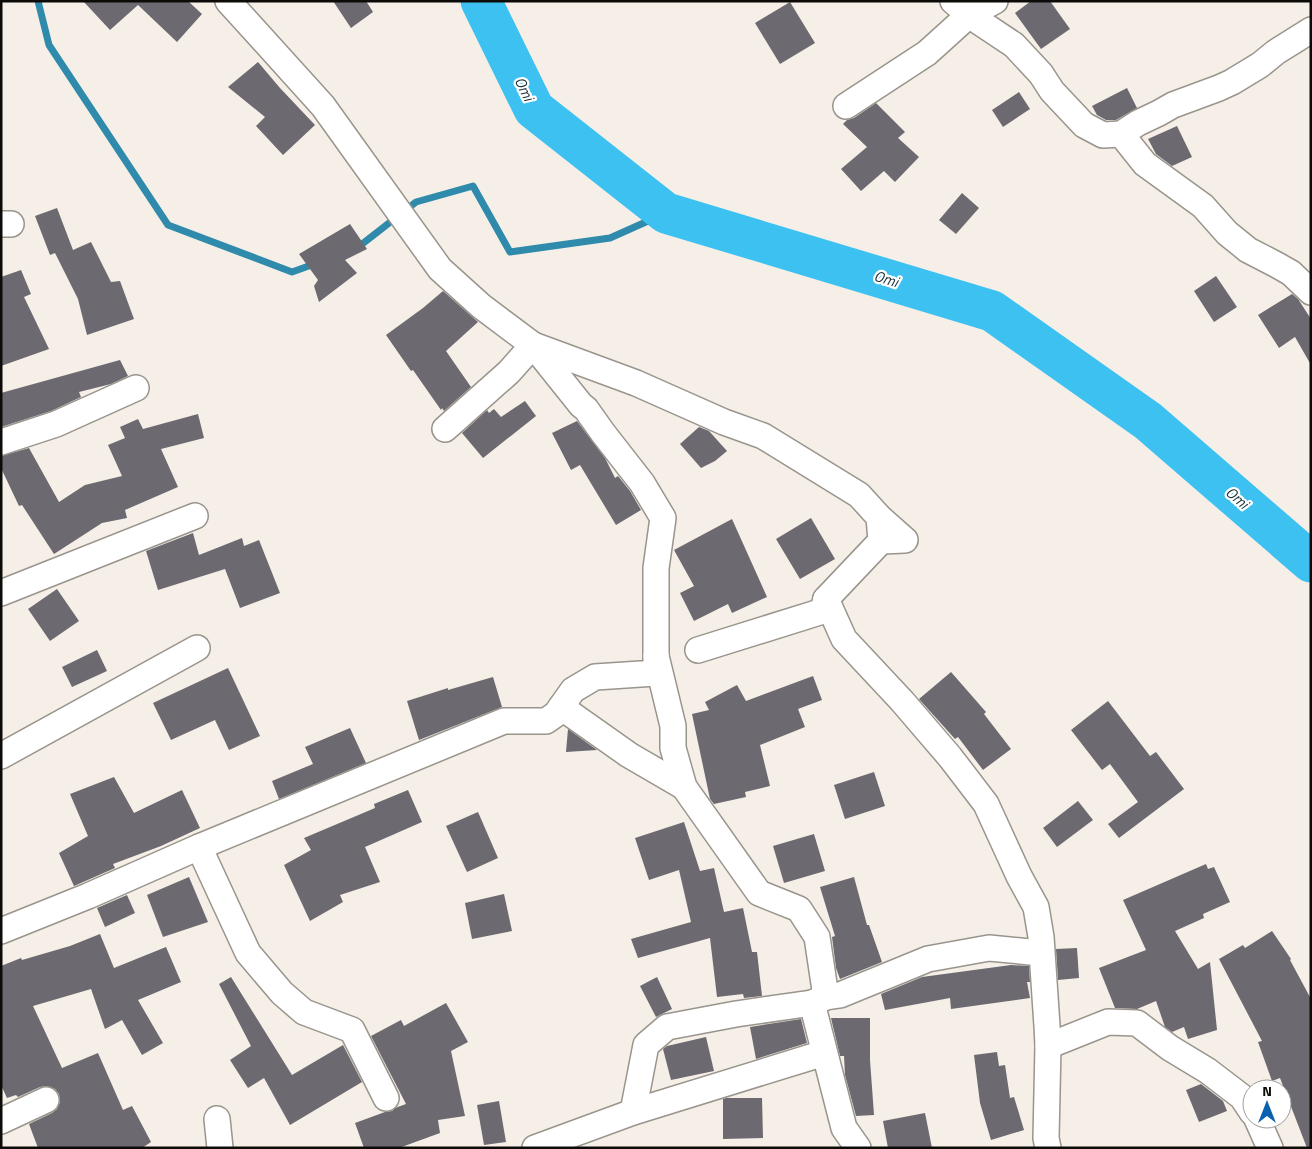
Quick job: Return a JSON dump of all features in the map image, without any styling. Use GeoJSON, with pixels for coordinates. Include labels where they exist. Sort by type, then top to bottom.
{"type":"FeatureCollection","features":[{"type":"Feature","properties":{"kind":"street"},"geometry":{"type":"LineString","coordinates":[[1,931],[504,721],[546,721],[556,714],[573,690],[595,677],[656,673],[656,568],[663,518],[642,483],[586,409],[534,345],[481,306],[440,269],[323,106],[228,1]]}},
{"type":"Feature","properties":{"kind":"street"},"geometry":{"type":"LineString","coordinates":[[846,106],[927,53],[961,8],[996,1]]}},
{"type":"Feature","properties":{"kind":"street"},"geometry":{"type":"LineString","coordinates":[[961,8],[1014,45],[1040,74],[1052,91],[1084,125],[1104,135],[1121,134],[1173,105],[1232,82],[1311,30]]}},
{"type":"Feature","properties":{"kind":"street"},"geometry":{"type":"LineString","coordinates":[[1121,134],[1145,164],[1203,206],[1228,233],[1248,250],[1291,273],[1311,292]]}},
{"type":"Feature","properties":{"kind":"street"},"geometry":{"type":"LineString","coordinates":[[445,429],[509,372],[534,345]]}},
{"type":"Feature","properties":{"kind":"street"},"geometry":{"type":"LineString","coordinates":[[534,345],[636,383],[724,422],[763,436],[859,495],[878,517],[881,541],[826,599],[823,611],[698,650]]}},
{"type":"Feature","properties":{"kind":"street"},"geometry":{"type":"LineString","coordinates":[[1,442],[56,424],[136,388]]}},
{"type":"Feature","properties":{"kind":"street"},"geometry":{"type":"LineString","coordinates":[[1,593],[195,516]]}},
{"type":"Feature","properties":{"kind":"street"},"geometry":{"type":"LineString","coordinates":[[826,599],[844,639],[902,701],[986,804],[1019,876],[1036,907],[1048,1046],[1046,1138],[1048,1148]]}},
{"type":"Feature","properties":{"kind":"street"},"geometry":{"type":"LineString","coordinates":[[1,756],[197,648]]}},
{"type":"Feature","properties":{"kind":"street"},"geometry":{"type":"LineString","coordinates":[[656,656],[673,726],[673,748],[684,787],[759,893],[799,908],[817,937],[819,1000],[824,1053],[844,1128],[858,1148]]}},
{"type":"Feature","properties":{"kind":"street"},"geometry":{"type":"LineString","coordinates":[[561,707],[630,755],[684,787]]}},
{"type":"Feature","properties":{"kind":"street"},"geometry":{"type":"LineString","coordinates":[[199,847],[248,953],[282,993],[304,1012],[352,1030],[386,1098]]}},
{"type":"Feature","properties":{"kind":"street"},"geometry":{"type":"LineString","coordinates":[[633,1112],[646,1045],[668,1026],[840,995],[928,959],[990,948],[1041,953]]}},
{"type":"Feature","properties":{"kind":"street"},"geometry":{"type":"LineString","coordinates":[[1048,1046],[1108,1022],[1136,1023],[1170,1048],[1208,1071],[1242,1097]]}},
{"type":"Feature","properties":{"kind":"street"},"geometry":{"type":"LineString","coordinates":[[535,1148],[633,1112],[824,1053]]}},
{"type":"Feature","properties":{"kind":"street"},"geometry":{"type":"LineString","coordinates":[[1,1121],[46,1100]]}},
{"type":"Feature","properties":{"kind":"street"},"geometry":{"type":"LineString","coordinates":[[217,1119],[220,1148]]}},
{"type":"Feature","properties":{"kind":"street"},"geometry":{"type":"LineString","coordinates":[[1261,1129],[1270,1148]]}},
{"type":"Feature","properties":{"kind":"building"},"geometry":{"type":"Polygon","coordinates":[[[83,1],[188,1],[202,14],[177,42],[138,5],[110,30],[83,1]]]}},
{"type":"Feature","properties":{"kind":"building"},"geometry":{"type":"Polygon","coordinates":[[[333,1],[366,1],[373,12],[351,28],[333,1]]]}},
{"type":"Feature","properties":{"kind":"building"},"geometry":{"type":"Polygon","coordinates":[[[1031,1],[1050,1],[1070,29],[1041,49],[1015,13],[1031,1]]]}},
{"type":"Feature","properties":{"kind":"building"},"geometry":{"type":"Polygon","coordinates":[[[790,2],[815,43],[780,64],[755,23],[790,2]]]}},
{"type":"Feature","properties":{"kind":"building"},"geometry":{"type":"Polygon","coordinates":[[[258,62],[315,125],[283,155],[256,126],[265,117],[228,87],[258,62]]]}},
{"type":"Feature","properties":{"kind":"building"},"geometry":{"type":"Polygon","coordinates":[[[1127,88],[1137,108],[1116,120],[1106,120],[1097,115],[1092,106],[1127,88]]]}},
{"type":"Feature","properties":{"kind":"building"},"geometry":{"type":"Polygon","coordinates":[[[1019,92],[1030,109],[1003,127],[992,110],[1019,92]]]}},
{"type":"Feature","properties":{"kind":"building"},"geometry":{"type":"Polygon","coordinates":[[[876,103],[905,132],[898,138],[919,157],[895,182],[884,171],[861,191],[841,169],[867,147],[843,124],[876,103]]]}},
{"type":"Feature","properties":{"kind":"building"},"geometry":{"type":"Polygon","coordinates":[[[1177,126],[1192,157],[1172,166],[1156,154],[1148,139],[1177,126]]]}},
{"type":"Feature","properties":{"kind":"building"},"geometry":{"type":"Polygon","coordinates":[[[962,193],[979,208],[956,234],[939,220],[962,193]]]}},
{"type":"Feature","properties":{"kind":"building"},"geometry":{"type":"Polygon","coordinates":[[[57,208],[73,250],[91,242],[111,282],[120,281],[134,319],[87,335],[78,299],[55,253],[50,255],[35,216],[57,208]]]}},
{"type":"Feature","properties":{"kind":"building"},"geometry":{"type":"Polygon","coordinates":[[[350,224],[367,249],[345,260],[357,273],[319,302],[314,286],[318,280],[299,254],[350,224]]]}},
{"type":"Feature","properties":{"kind":"building"},"geometry":{"type":"Polygon","coordinates":[[[21,270],[31,294],[24,297],[49,349],[1,366],[1,277],[21,270]]]}},
{"type":"Feature","properties":{"kind":"building"},"geometry":{"type":"Polygon","coordinates":[[[1216,276],[1237,307],[1214,322],[1194,291],[1216,276]]]}},
{"type":"Feature","properties":{"kind":"building"},"geometry":{"type":"Polygon","coordinates":[[[443,291],[478,322],[446,351],[471,387],[444,411],[442,408],[441,410],[413,370],[411,371],[386,335],[443,291]]]}},
{"type":"Feature","properties":{"kind":"building"},"geometry":{"type":"Polygon","coordinates":[[[1292,294],[1298,299],[1311,319],[1311,365],[1295,337],[1279,348],[1258,315],[1292,294]]]}},
{"type":"Feature","properties":{"kind":"building"},"geometry":{"type":"Polygon","coordinates":[[[120,360],[128,376],[111,384],[79,392],[81,397],[51,411],[1,427],[1,393],[120,360]]]}},
{"type":"Feature","properties":{"kind":"building"},"geometry":{"type":"Polygon","coordinates":[[[525,401],[536,416],[483,458],[462,433],[487,410],[489,413],[494,409],[501,417],[525,401]]]}},
{"type":"Feature","properties":{"kind":"building"},"geometry":{"type":"Polygon","coordinates":[[[198,414],[204,438],[161,449],[178,487],[125,510],[127,518],[102,523],[54,554],[22,505],[19,506],[1,468],[1,456],[29,448],[59,502],[85,485],[122,476],[108,445],[125,438],[120,427],[138,419],[143,429],[198,414]]]}},
{"type":"Feature","properties":{"kind":"building"},"geometry":{"type":"Polygon","coordinates":[[[577,421],[605,458],[615,478],[618,476],[630,491],[641,510],[616,525],[580,465],[571,470],[552,433],[577,421]]]}},
{"type":"Feature","properties":{"kind":"building"},"geometry":{"type":"Polygon","coordinates":[[[699,427],[709,431],[727,451],[715,461],[701,468],[680,444],[699,427]]]}},
{"type":"Feature","properties":{"kind":"building"},"geometry":{"type":"Polygon","coordinates":[[[811,518],[835,559],[800,579],[776,539],[811,518]]]}},
{"type":"Feature","properties":{"kind":"building"},"geometry":{"type":"Polygon","coordinates":[[[732,519],[767,597],[732,613],[728,604],[694,621],[680,593],[694,586],[674,550],[732,519]]]}},
{"type":"Feature","properties":{"kind":"building"},"geometry":{"type":"Polygon","coordinates":[[[193,533],[199,555],[242,538],[244,546],[259,540],[280,593],[240,608],[225,569],[158,590],[146,551],[193,533]]]}},
{"type":"Feature","properties":{"kind":"building"},"geometry":{"type":"Polygon","coordinates":[[[57,589],[79,621],[50,641],[28,609],[57,589]]]}},
{"type":"Feature","properties":{"kind":"building"},"geometry":{"type":"Polygon","coordinates":[[[97,650],[107,671],[72,687],[62,667],[97,650]]]}},
{"type":"Feature","properties":{"kind":"building"},"geometry":{"type":"Polygon","coordinates":[[[228,668],[260,736],[229,750],[215,720],[171,740],[153,703],[228,668]]]}},
{"type":"Feature","properties":{"kind":"building"},"geometry":{"type":"Polygon","coordinates":[[[951,672],[986,712],[984,714],[1011,749],[983,770],[958,737],[955,739],[919,699],[951,672]]]}},
{"type":"Feature","properties":{"kind":"building"},"geometry":{"type":"Polygon","coordinates":[[[813,676],[822,700],[798,709],[805,727],[760,745],[770,786],[745,792],[746,797],[714,804],[710,799],[692,714],[709,710],[705,702],[737,685],[746,701],[813,676]]]}},
{"type":"Feature","properties":{"kind":"building"},"geometry":{"type":"Polygon","coordinates":[[[493,677],[502,707],[419,740],[407,701],[448,688],[448,690],[493,677]]]}},
{"type":"Feature","properties":{"kind":"building"},"geometry":{"type":"Polygon","coordinates":[[[1108,701],[1150,756],[1156,752],[1184,789],[1119,838],[1108,824],[1138,802],[1110,764],[1102,770],[1071,730],[1108,701]]]}},
{"type":"Feature","properties":{"kind":"building"},"geometry":{"type":"Polygon","coordinates":[[[350,728],[366,763],[279,799],[272,781],[313,764],[305,747],[350,728]]]}},
{"type":"Feature","properties":{"kind":"building"},"geometry":{"type":"Polygon","coordinates":[[[568,729],[597,750],[566,752],[568,729]]]}},
{"type":"Feature","properties":{"kind":"building"},"geometry":{"type":"Polygon","coordinates":[[[874,772],[885,806],[845,819],[834,785],[874,772]]]}},
{"type":"Feature","properties":{"kind":"building"},"geometry":{"type":"Polygon","coordinates":[[[114,777],[134,813],[182,790],[200,828],[161,846],[113,864],[115,868],[74,886],[59,853],[88,836],[70,794],[114,777]]]}},
{"type":"Feature","properties":{"kind":"building"},"geometry":{"type":"Polygon","coordinates":[[[408,790],[422,822],[365,847],[380,882],[340,895],[343,902],[310,921],[284,865],[311,850],[304,838],[375,808],[374,804],[408,790]]]}},
{"type":"Feature","properties":{"kind":"building"},"geometry":{"type":"Polygon","coordinates":[[[1078,801],[1093,820],[1057,847],[1043,828],[1078,801]]]}},
{"type":"Feature","properties":{"kind":"building"},"geometry":{"type":"Polygon","coordinates":[[[478,812],[498,858],[467,872],[446,826],[478,812]]]}},
{"type":"Feature","properties":{"kind":"building"},"geometry":{"type":"Polygon","coordinates":[[[684,822],[700,871],[714,868],[724,912],[743,908],[752,952],[757,952],[762,996],[744,998],[743,994],[717,997],[710,938],[638,958],[631,939],[691,922],[679,870],[649,880],[635,838],[684,822]]]}},
{"type":"Feature","properties":{"kind":"building"},"geometry":{"type":"Polygon","coordinates":[[[814,834],[825,871],[784,883],[773,846],[814,834]]]}},
{"type":"Feature","properties":{"kind":"building"},"geometry":{"type":"Polygon","coordinates":[[[1206,864],[1208,869],[1214,867],[1230,902],[1203,914],[1204,918],[1175,931],[1198,969],[1210,962],[1217,1030],[1188,1039],[1184,1027],[1172,1032],[1165,1027],[1156,1001],[1137,1009],[1115,1008],[1099,968],[1146,950],[1123,900],[1206,864]]]}},
{"type":"Feature","properties":{"kind":"building"},"geometry":{"type":"Polygon","coordinates":[[[189,877],[208,922],[163,937],[147,895],[189,877]]]}},
{"type":"Feature","properties":{"kind":"building"},"geometry":{"type":"Polygon","coordinates":[[[854,877],[867,925],[869,925],[882,962],[840,979],[836,968],[832,937],[835,936],[820,887],[854,877]]]}},
{"type":"Feature","properties":{"kind":"building"},"geometry":{"type":"Polygon","coordinates":[[[504,894],[512,931],[472,939],[465,903],[504,894]]]}},
{"type":"Feature","properties":{"kind":"building"},"geometry":{"type":"Polygon","coordinates":[[[127,895],[135,913],[105,927],[97,908],[127,895]]]}},
{"type":"Feature","properties":{"kind":"building"},"geometry":{"type":"Polygon","coordinates":[[[1272,931],[1291,959],[1311,999],[1311,1148],[1307,1148],[1292,1109],[1292,1079],[1271,1079],[1258,1042],[1262,1041],[1219,959],[1243,945],[1245,948],[1272,931]]]}},
{"type":"Feature","properties":{"kind":"building"},"geometry":{"type":"Polygon","coordinates":[[[100,934],[114,968],[166,947],[181,982],[138,1000],[163,1043],[142,1055],[122,1020],[105,1029],[91,989],[33,1006],[62,1068],[98,1053],[123,1110],[132,1106],[151,1142],[142,1148],[38,1148],[29,1124],[57,1109],[60,1102],[59,1094],[55,1089],[47,1086],[40,1087],[18,1097],[16,1095],[7,1098],[1,1085],[1,966],[21,958],[22,960],[70,946],[100,934]]]}},
{"type":"Feature","properties":{"kind":"building"},"geometry":{"type":"Polygon","coordinates":[[[1077,948],[1079,978],[1058,980],[1056,949],[1077,948]]]}},
{"type":"Feature","properties":{"kind":"building"},"geometry":{"type":"Polygon","coordinates":[[[1011,965],[1029,966],[1030,982],[1027,982],[1030,998],[951,1009],[950,998],[885,1010],[881,994],[922,977],[1011,965]]]}},
{"type":"Feature","properties":{"kind":"building"},"geometry":{"type":"Polygon","coordinates":[[[231,977],[292,1075],[343,1045],[362,1082],[290,1125],[264,1078],[248,1088],[230,1060],[251,1046],[219,984],[231,977]]]}},
{"type":"Feature","properties":{"kind":"building"},"geometry":{"type":"Polygon","coordinates":[[[657,977],[672,1009],[656,1017],[640,986],[657,977]]]}},
{"type":"Feature","properties":{"kind":"building"},"geometry":{"type":"Polygon","coordinates":[[[446,1003],[468,1042],[451,1051],[465,1116],[438,1120],[440,1133],[399,1148],[364,1148],[355,1123],[392,1111],[406,1104],[371,1036],[401,1020],[404,1026],[446,1003]]]}},
{"type":"Feature","properties":{"kind":"building"},"geometry":{"type":"Polygon","coordinates":[[[831,1018],[870,1018],[870,1060],[874,1115],[856,1116],[845,1075],[844,1056],[840,1056],[831,1018]]]}},
{"type":"Feature","properties":{"kind":"building"},"geometry":{"type":"Polygon","coordinates":[[[801,1019],[807,1043],[756,1059],[750,1027],[801,1019]]]}},
{"type":"Feature","properties":{"kind":"building"},"geometry":{"type":"Polygon","coordinates":[[[706,1037],[714,1071],[671,1080],[663,1049],[667,1046],[706,1037]]]}},
{"type":"Feature","properties":{"kind":"building"},"geometry":{"type":"Polygon","coordinates":[[[997,1052],[999,1066],[1005,1065],[1010,1098],[1014,1097],[1024,1130],[991,1140],[980,1103],[974,1055],[997,1052]]]}},
{"type":"Feature","properties":{"kind":"building"},"geometry":{"type":"Polygon","coordinates":[[[1201,1084],[1223,1101],[1227,1111],[1199,1122],[1186,1090],[1201,1084]]]}},
{"type":"Feature","properties":{"kind":"building"},"geometry":{"type":"Polygon","coordinates":[[[762,1098],[763,1138],[723,1139],[723,1099],[762,1098]]]}},
{"type":"Feature","properties":{"kind":"building"},"geometry":{"type":"Polygon","coordinates":[[[499,1101],[506,1142],[484,1145],[477,1105],[499,1101]]]}},
{"type":"Feature","properties":{"kind":"building"},"geometry":{"type":"Polygon","coordinates":[[[925,1113],[932,1148],[888,1148],[883,1121],[925,1113]]]}},
{"type":"Feature","properties":{"kind":"waterway"},"geometry":{"type":"LineString","coordinates":[[38,1],[49,45],[168,225],[292,272],[317,263]]}},
{"type":"Feature","properties":{"kind":"waterway","name":"Omi"},"geometry":{"type":"LineString","coordinates":[[481,1],[534,109],[666,213],[992,311],[1148,421],[1311,562]]}},
{"type":"Feature","properties":{"kind":"waterway"},"geometry":{"type":"LineString","coordinates":[[357,248],[416,202],[473,186],[510,252],[610,238],[666,213]]}}]}
